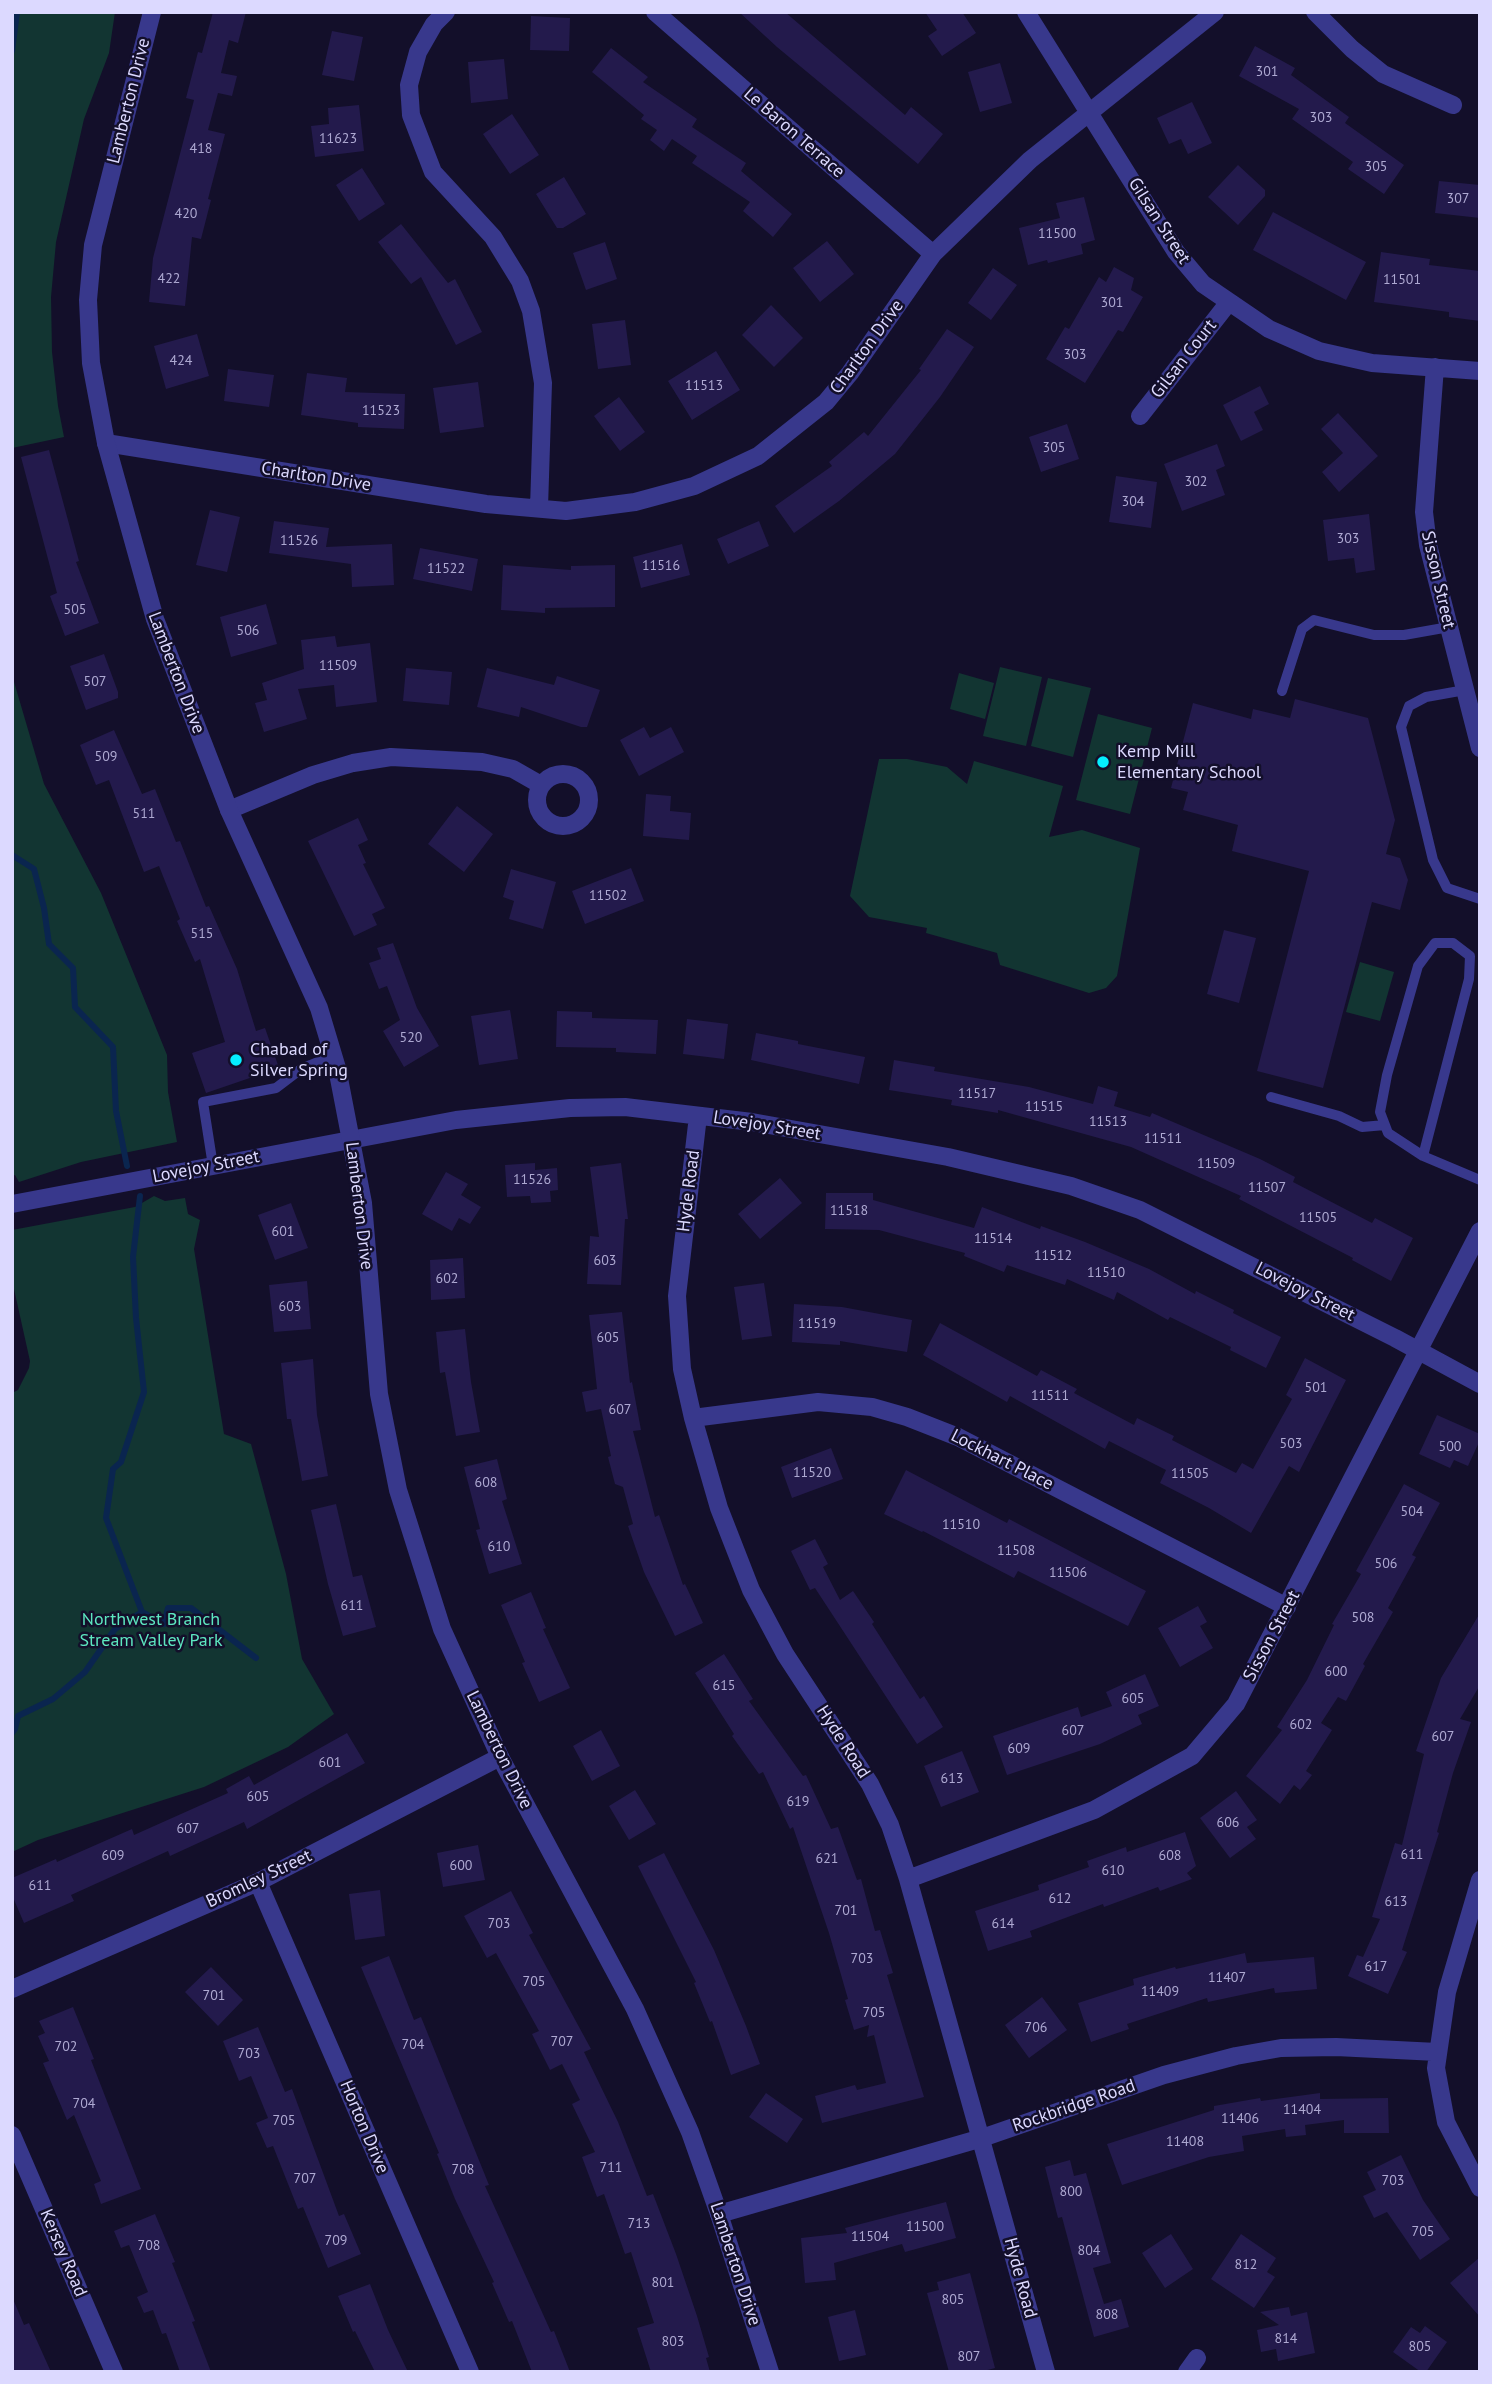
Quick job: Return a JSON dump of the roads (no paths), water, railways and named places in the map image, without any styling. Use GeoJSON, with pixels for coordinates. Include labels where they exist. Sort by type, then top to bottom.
{"type":"FeatureCollection","features":[{"type":"Feature","properties":{"kind":"street","name":"Lamberton Drive"},"geometry":{"type":"LineString","coordinates":[[152,12],[93,244],[88,300],[92,363],[107,443],[155,619],[229,810],[319,1008],[333,1056],[363,1203],[379,1394],[398,1490],[442,1629],[500,1757],[635,2009],[690,2133],[770,2372]]}},
{"type":"Feature","properties":{"kind":"street"},"geometry":{"type":"LineString","coordinates":[[446,12],[434,24],[418,52],[409,85],[411,115],[433,172],[493,237],[520,281],[531,312],[543,383],[538,508]]}},
{"type":"Feature","properties":{"kind":"street","name":"Le Baron Terrace"},"geometry":{"type":"LineString","coordinates":[[655,12],[933,254]]}},
{"type":"Feature","properties":{"kind":"street","name":"Gilsan Street"},"geometry":{"type":"LineString","coordinates":[[1026,12],[1176,251],[1203,284],[1269,329],[1320,351],[1372,363],[1480,371]]}},
{"type":"Feature","properties":{"kind":"street","name":"Charlton Drive"},"geometry":{"type":"LineString","coordinates":[[107,443],[486,504],[566,511],[635,502],[694,486],[758,456],[826,402],[850,373],[933,254],[1030,160],[1215,12]]}},
{"type":"Feature","properties":{"kind":"street"},"geometry":{"type":"LineString","coordinates":[[1315,12],[1352,49],[1383,74],[1453,105]]}},
{"type":"Feature","properties":{"kind":"street","name":"Gilsan Court"},"geometry":{"type":"LineString","coordinates":[[1140,416],[1229,302]]}},
{"type":"Feature","properties":{"kind":"street","name":"Sisson Street"},"geometry":{"type":"LineString","coordinates":[[1435,368],[1424,512],[1428,545],[1449,627],[1472,688],[1480,748]]}},
{"type":"Feature","properties":{"kind":"street"},"geometry":{"type":"LineString","coordinates":[[229,810],[313,775],[353,763],[391,757],[482,762],[513,769],[541,785]]}},
{"type":"Feature","properties":{"kind":"street","name":"Lovejoy Street"},"geometry":{"type":"LineString","coordinates":[[12,1204],[456,1120],[570,1108],[625,1107],[752,1122],[948,1157],[1071,1186],[1140,1210],[1190,1233],[1480,1384]]}},
{"type":"Feature","properties":{"kind":"street","name":"Hyde Road"},"geometry":{"type":"LineString","coordinates":[[698,1116],[677,1296],[682,1369],[693,1418],[719,1508],[751,1590],[785,1654],[870,1784],[890,1825],[982,2138],[1046,2372]]}},
{"type":"Feature","properties":{"kind":"street","name":"Sisson Street"},"geometry":{"type":"LineString","coordinates":[[908,1880],[1094,1810],[1192,1756],[1236,1704],[1480,1231]]}},
{"type":"Feature","properties":{"kind":"street","name":"Lockhart Place"},"geometry":{"type":"LineString","coordinates":[[693,1418],[818,1402],[872,1407],[907,1417],[958,1437],[1287,1607]]}},
{"type":"Feature","properties":{"kind":"street","name":"Bromley Street"},"geometry":{"type":"LineString","coordinates":[[12,1989],[258,1882],[500,1757]]}},
{"type":"Feature","properties":{"kind":"street"},"geometry":{"type":"LineString","coordinates":[[1480,1880],[1447,1992],[1436,2068],[1446,2122],[1480,2189]]}},
{"type":"Feature","properties":{"kind":"street","name":"Horton Drive"},"geometry":{"type":"LineString","coordinates":[[258,1882],[470,2372]]}},
{"type":"Feature","properties":{"kind":"street","name":"Rockbridge Road"},"geometry":{"type":"LineString","coordinates":[[719,2214],[982,2138],[1164,2075],[1236,2056],[1281,2048],[1336,2047],[1437,2052]]}},
{"type":"Feature","properties":{"kind":"street","name":"Kersey Road"},"geometry":{"type":"LineString","coordinates":[[12,2135],[114,2372]]}},
{"type":"Feature","properties":{"kind":"lane"},"geometry":{"type":"LineString","coordinates":[[1282,691],[1302,629],[1314,620],[1374,635],[1404,635],[1449,627]]}},
{"type":"Feature","properties":{"kind":"lane"},"geometry":{"type":"LineString","coordinates":[[1472,688],[1426,697],[1409,706],[1401,727],[1433,860],[1447,888],[1480,899]]}},
{"type":"Feature","properties":{"kind":"lane"},"geometry":{"type":"LineString","coordinates":[[1423,1156],[1469,979],[1470,956],[1453,943],[1435,943],[1418,966],[1387,1075],[1380,1112],[1388,1133],[1423,1156],[1480,1180]]}},
{"type":"Feature","properties":{"kind":"lane"},"geometry":{"type":"LineString","coordinates":[[213,1166],[203,1102],[276,1088],[301,1069],[333,1056]]}},
{"type":"Feature","properties":{"kind":"lane"},"geometry":{"type":"LineString","coordinates":[[1271,1097],[1339,1116],[1362,1127],[1385,1125]]}},
{"type":"Feature","properties":{"kind":"waterway"},"geometry":{"type":"LineString","coordinates":[[12,51],[17,12]]}},
{"type":"Feature","properties":{"kind":"waterway"},"geometry":{"type":"LineString","coordinates":[[12,855],[34,869],[44,908],[49,944],[73,968],[75,1007],[113,1047],[116,1111],[127,1166]]}},
{"type":"Feature","properties":{"kind":"waterway"},"geometry":{"type":"LineString","coordinates":[[12,1733],[18,1716],[53,1699],[85,1672],[115,1629],[142,1612],[106,1518],[113,1469],[121,1462],[144,1392],[133,1257],[140,1196]]}},
{"type":"Feature","properties":{"kind":"waterway"},"geometry":{"type":"LineString","coordinates":[[142,1612],[164,1624],[168,1608],[191,1608],[256,1658]]}},
{"type":"Feature","properties":{"kind":"place","name":"Kemp Mill Elementary School"},"geometry":{"type":"Point","coordinates":[1103,762]}},
{"type":"Feature","properties":{"kind":"place","name":"Chabad of Silver Spring"},"geometry":{"type":"Point","coordinates":[236,1060]}},
{"type":"Feature","properties":{"kind":"park label","name":"Northwest Branch Stream Valley Park"},"geometry":{"type":"Point","coordinates":[151,1630]}}]}
